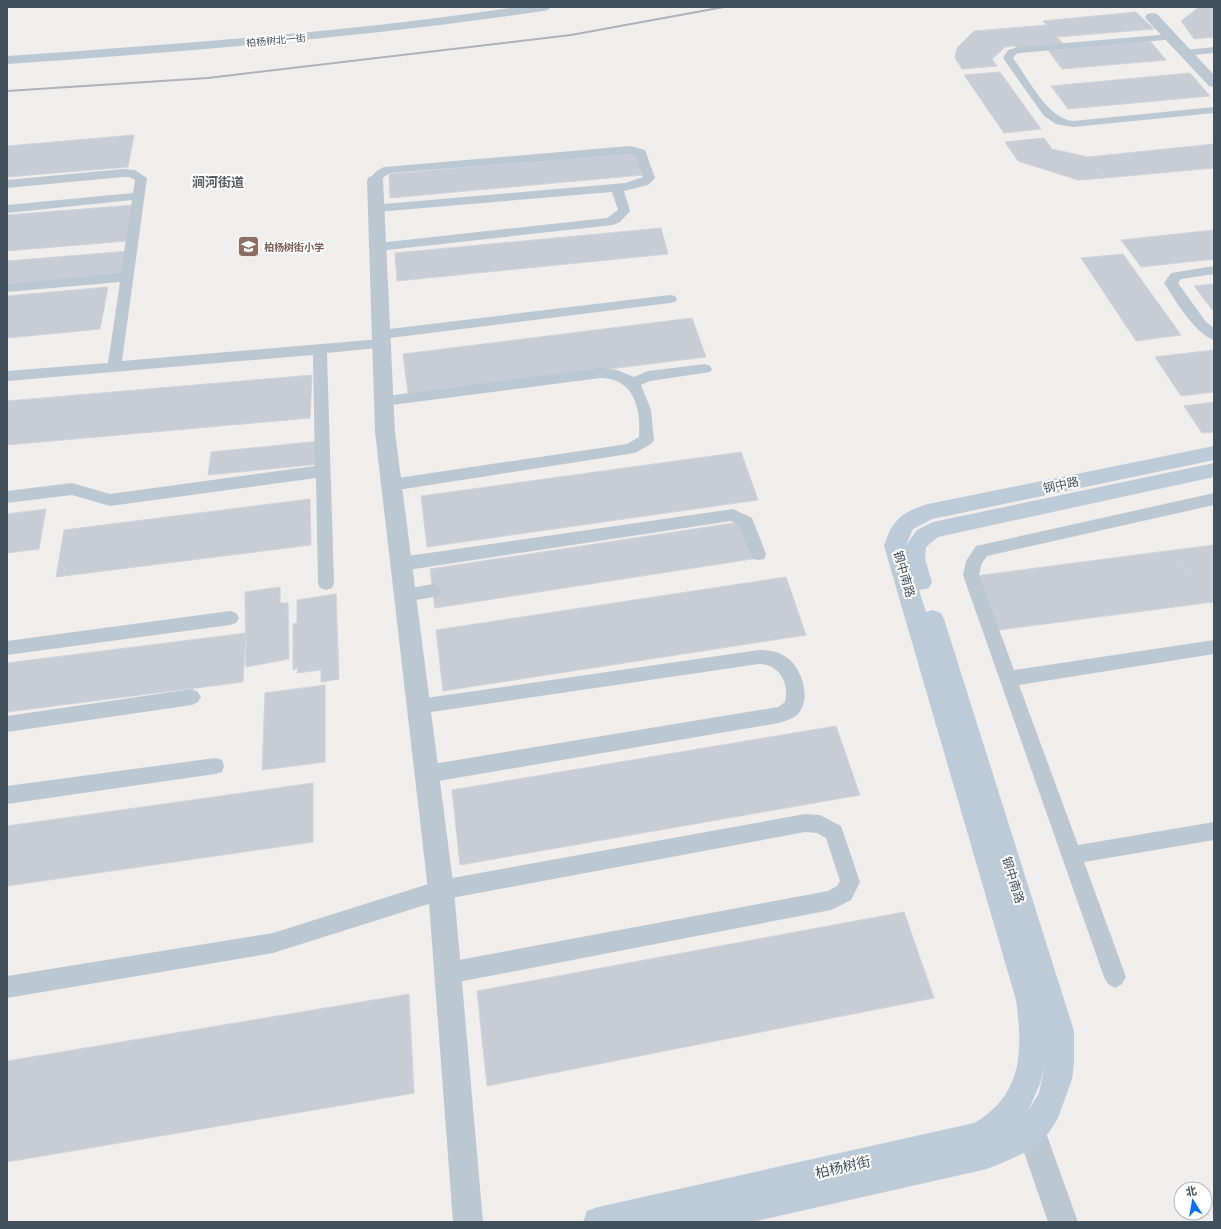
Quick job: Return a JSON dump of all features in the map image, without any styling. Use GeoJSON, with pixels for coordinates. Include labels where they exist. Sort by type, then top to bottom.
{"type":"FeatureCollection","features":[{"type":"Feature","properties":{"kind":"street","name":"柏杨树北一街"},"geometry":{"type":"LineString","coordinates":[[7,56],[314,32],[513,7]]}},
{"type":"Feature","properties":{"kind":"street","name":"柏杨树北一街"},"geometry":{"type":"LineString","coordinates":[[7,60],[164,50],[312,37],[477,17],[543,7]]}},
{"type":"Feature","properties":{"kind":"street"},"geometry":{"type":"LineString","coordinates":[[1152,17],[1214,84]]}},
{"type":"Feature","properties":{"kind":"street"},"geometry":{"type":"LineString","coordinates":[[375,180],[385,432],[441,890],[468,1222]]}},
{"type":"Feature","properties":{"kind":"street","name":"钢中路"},"geometry":{"type":"LineString","coordinates":[[916,528],[928,512],[1214,453]]}},
{"type":"Feature","properties":{"kind":"street","name":"钢中路"},"geometry":{"type":"LineString","coordinates":[[916,528],[933,530],[1214,470]]}},
{"type":"Feature","properties":{"kind":"street","name":"钢中南路"},"geometry":{"type":"LineString","coordinates":[[1032,1129],[1044,1114],[1050,1103],[1060,1076],[1062,1053],[1060,1031],[914,558],[916,528],[899,531],[895,546],[1030,1000],[1034,1022],[1034,1046]]}},
{"type":"Feature","properties":{"kind":"street","name":"柏杨树街"},"geometry":{"type":"LineString","coordinates":[[598,1222],[979,1137],[998,1127],[1013,1110],[1027,1080],[1034,1046]]}},
{"type":"Feature","properties":{"kind":"street"},"geometry":{"type":"LineString","coordinates":[[1032,1129],[1063,1222]]}},
{"type":"Feature","properties":{"kind":"street","name":"柏杨树街"},"geometry":{"type":"LineString","coordinates":[[684,1222],[988,1154],[1016,1142],[1032,1129]]}},
{"type":"Feature","properties":{"kind":"lane"},"geometry":{"type":"LineString","coordinates":[[1171,38],[1019,50],[1012,52],[1008,58],[1048,114],[1054,120],[1073,124],[1214,110]]}},
{"type":"Feature","properties":{"kind":"lane"},"geometry":{"type":"LineString","coordinates":[[1185,53],[1214,50]]}},
{"type":"Feature","properties":{"kind":"lane"},"geometry":{"type":"LineString","coordinates":[[375,180],[382,172],[388,170],[630,150],[641,153],[649,178],[635,186],[617,188],[376,208]]}},
{"type":"Feature","properties":{"kind":"lane"},"geometry":{"type":"LineString","coordinates":[[7,184],[131,173],[141,178],[114,367]]}},
{"type":"Feature","properties":{"kind":"lane"},"geometry":{"type":"LineString","coordinates":[[378,247],[609,222],[616,219],[624,211],[617,188]]}},
{"type":"Feature","properties":{"kind":"lane"},"geometry":{"type":"LineString","coordinates":[[7,209],[138,196]]}},
{"type":"Feature","properties":{"kind":"lane"},"geometry":{"type":"LineString","coordinates":[[7,288],[127,269]]}},
{"type":"Feature","properties":{"kind":"lane"},"geometry":{"type":"LineString","coordinates":[[1214,270],[1176,276],[1171,283],[1202,325],[1214,335]]}},
{"type":"Feature","properties":{"kind":"lane"},"geometry":{"type":"LineString","coordinates":[[7,376],[320,349],[381,339],[670,299]]}},
{"type":"Feature","properties":{"kind":"lane"},"geometry":{"type":"LineString","coordinates":[[320,349],[326,583]]}},
{"type":"Feature","properties":{"kind":"lane"},"geometry":{"type":"LineString","coordinates":[[632,383],[648,376],[705,368]]}},
{"type":"Feature","properties":{"kind":"lane"},"geometry":{"type":"LineString","coordinates":[[384,401],[600,373],[615,373],[625,377],[637,390],[647,428],[646,440],[630,449],[391,485]]}},
{"type":"Feature","properties":{"kind":"lane"},"geometry":{"type":"LineString","coordinates":[[7,497],[72,489],[110,500],[323,471]]}},
{"type":"Feature","properties":{"kind":"lane"},"geometry":{"type":"LineString","coordinates":[[1115,977],[1073,855],[1007,679],[971,575],[974,561],[982,551],[1214,499]]}},
{"type":"Feature","properties":{"kind":"lane"},"geometry":{"type":"LineString","coordinates":[[401,564],[733,515],[746,522],[758,554]]}},
{"type":"Feature","properties":{"kind":"lane"},"geometry":{"type":"LineString","coordinates":[[405,595],[433,591]]}},
{"type":"Feature","properties":{"kind":"lane"},"geometry":{"type":"LineString","coordinates":[[7,648],[230,618]]}},
{"type":"Feature","properties":{"kind":"lane"},"geometry":{"type":"LineString","coordinates":[[1007,679],[1214,646]]}},
{"type":"Feature","properties":{"kind":"lane"},"geometry":{"type":"LineString","coordinates":[[418,706],[765,656],[781,662],[792,679],[796,698],[790,709],[778,715],[427,774]]}},
{"type":"Feature","properties":{"kind":"lane"},"geometry":{"type":"LineString","coordinates":[[7,724],[192,697]]}},
{"type":"Feature","properties":{"kind":"lane"},"geometry":{"type":"LineString","coordinates":[[7,795],[215,766]]}},
{"type":"Feature","properties":{"kind":"lane"},"geometry":{"type":"LineString","coordinates":[[7,987],[273,943],[441,890],[805,823],[820,824],[834,832],[850,882],[844,893],[831,900],[448,973]]}},
{"type":"Feature","properties":{"kind":"lane"},"geometry":{"type":"LineString","coordinates":[[1073,855],[1214,831]]}},
{"type":"Feature","properties":{"kind":"building"},"geometry":{"type":"Polygon","coordinates":[[[1199,7],[1214,7],[1214,37],[1194,39],[1181,21],[1199,7]]]}},
{"type":"Feature","properties":{"kind":"building"},"geometry":{"type":"Polygon","coordinates":[[[1136,12],[1154,29],[1057,37],[1043,21],[1136,12]]]}},
{"type":"Feature","properties":{"kind":"building"},"geometry":{"type":"Polygon","coordinates":[[[1047,25],[1063,44],[1016,48],[1015,46],[1005,47],[992,59],[997,66],[962,69],[955,58],[957,48],[974,31],[1047,25]]]}},
{"type":"Feature","properties":{"kind":"building"},"geometry":{"type":"Polygon","coordinates":[[[1150,41],[1166,60],[1062,69],[1048,50],[1150,41]]]}},
{"type":"Feature","properties":{"kind":"building"},"geometry":{"type":"Polygon","coordinates":[[[1000,72],[1041,129],[1004,133],[964,75],[1000,72]]]}},
{"type":"Feature","properties":{"kind":"building"},"geometry":{"type":"Polygon","coordinates":[[[1190,73],[1210,96],[1068,109],[1051,86],[1190,73]]]}},
{"type":"Feature","properties":{"kind":"building"},"geometry":{"type":"Polygon","coordinates":[[[134,135],[128,167],[7,177],[7,146],[134,135]]]}},
{"type":"Feature","properties":{"kind":"building"},"geometry":{"type":"Polygon","coordinates":[[[1044,138],[1052,149],[1088,157],[1105,178],[1078,180],[1018,161],[1005,142],[1044,138]]]}},
{"type":"Feature","properties":{"kind":"building"},"geometry":{"type":"Polygon","coordinates":[[[1214,144],[1214,168],[1105,178],[1088,157],[1214,144]]]}},
{"type":"Feature","properties":{"kind":"building"},"geometry":{"type":"Polygon","coordinates":[[[637,152],[643,175],[390,198],[389,174],[637,152]]]}},
{"type":"Feature","properties":{"kind":"building"},"geometry":{"type":"Polygon","coordinates":[[[134,205],[127,241],[7,251],[7,215],[134,205]]]}},
{"type":"Feature","properties":{"kind":"building"},"geometry":{"type":"Polygon","coordinates":[[[661,228],[668,254],[397,281],[395,253],[661,228]]]}},
{"type":"Feature","properties":{"kind":"building"},"geometry":{"type":"Polygon","coordinates":[[[1214,230],[1214,259],[1141,267],[1121,240],[1214,230]]]}},
{"type":"Feature","properties":{"kind":"building"},"geometry":{"type":"Polygon","coordinates":[[[129,251],[124,275],[7,285],[7,261],[129,251]]]}},
{"type":"Feature","properties":{"kind":"building"},"geometry":{"type":"Polygon","coordinates":[[[1123,254],[1181,335],[1136,341],[1081,258],[1123,254]]]}},
{"type":"Feature","properties":{"kind":"building"},"geometry":{"type":"Polygon","coordinates":[[[1214,284],[1214,312],[1194,286],[1214,284]]]}},
{"type":"Feature","properties":{"kind":"building"},"geometry":{"type":"Polygon","coordinates":[[[108,287],[100,329],[7,338],[7,296],[108,287]]]}},
{"type":"Feature","properties":{"kind":"building"},"geometry":{"type":"Polygon","coordinates":[[[692,318],[706,357],[408,394],[403,354],[692,318]]]}},
{"type":"Feature","properties":{"kind":"building"},"geometry":{"type":"Polygon","coordinates":[[[1214,350],[1214,392],[1181,396],[1155,357],[1214,350]]]}},
{"type":"Feature","properties":{"kind":"building"},"geometry":{"type":"Polygon","coordinates":[[[312,375],[310,418],[7,445],[7,401],[312,375]]]}},
{"type":"Feature","properties":{"kind":"building"},"geometry":{"type":"Polygon","coordinates":[[[1214,402],[1214,432],[1202,433],[1184,406],[1214,402]]]}},
{"type":"Feature","properties":{"kind":"building"},"geometry":{"type":"Polygon","coordinates":[[[321,441],[321,464],[208,475],[211,452],[321,441]]]}},
{"type":"Feature","properties":{"kind":"building"},"geometry":{"type":"Polygon","coordinates":[[[741,452],[758,500],[427,547],[421,496],[741,452]]]}},
{"type":"Feature","properties":{"kind":"building"},"geometry":{"type":"Polygon","coordinates":[[[310,499],[311,545],[56,577],[64,530],[310,499]]]}},
{"type":"Feature","properties":{"kind":"building"},"geometry":{"type":"Polygon","coordinates":[[[46,509],[39,549],[7,553],[7,514],[46,509]]]}},
{"type":"Feature","properties":{"kind":"building"},"geometry":{"type":"Polygon","coordinates":[[[740,522],[752,559],[435,608],[430,569],[740,522]]]}},
{"type":"Feature","properties":{"kind":"building"},"geometry":{"type":"Polygon","coordinates":[[[1214,545],[1214,602],[1205,603],[1174,550],[1214,545]]]}},
{"type":"Feature","properties":{"kind":"building"},"geometry":{"type":"Polygon","coordinates":[[[1174,550],[1205,603],[999,630],[975,576],[1174,550]]]}},
{"type":"Feature","properties":{"kind":"building"},"geometry":{"type":"Polygon","coordinates":[[[786,577],[806,635],[443,691],[436,630],[786,577]]]}},
{"type":"Feature","properties":{"kind":"building"},"geometry":{"type":"Polygon","coordinates":[[[280,587],[280,603],[288,603],[289,659],[246,667],[245,592],[280,587]]]}},
{"type":"Feature","properties":{"kind":"building"},"geometry":{"type":"Polygon","coordinates":[[[336,594],[339,679],[321,682],[321,670],[297,673],[298,668],[293,670],[293,624],[297,623],[297,600],[336,594]]]}},
{"type":"Feature","properties":{"kind":"building"},"geometry":{"type":"Polygon","coordinates":[[[246,633],[243,682],[7,712],[7,663],[246,633]]]}},
{"type":"Feature","properties":{"kind":"building"},"geometry":{"type":"Polygon","coordinates":[[[325,685],[325,762],[262,770],[265,693],[325,685]]]}},
{"type":"Feature","properties":{"kind":"building"},"geometry":{"type":"Polygon","coordinates":[[[836,726],[860,795],[460,865],[452,790],[836,726]]]}},
{"type":"Feature","properties":{"kind":"building"},"geometry":{"type":"Polygon","coordinates":[[[313,783],[313,842],[7,886],[7,826],[313,783]]]}},
{"type":"Feature","properties":{"kind":"building"},"geometry":{"type":"Polygon","coordinates":[[[904,912],[934,998],[487,1086],[477,991],[904,912]]]}},
{"type":"Feature","properties":{"kind":"building"},"geometry":{"type":"Polygon","coordinates":[[[409,994],[414,1093],[7,1162],[7,1061],[409,994]]]}},
{"type":"Feature","properties":{"kind":"railway"},"geometry":{"type":"LineString","coordinates":[[7,91],[208,78],[571,35],[724,7]]}},
{"type":"Feature","properties":{"kind":"place","name":"柏杨树街小学"},"geometry":{"type":"Point","coordinates":[249,247]}},
{"type":"Feature","properties":{"kind":"district","name":"涧河街道"},"geometry":{"type":"Point","coordinates":[218,182]}}]}
